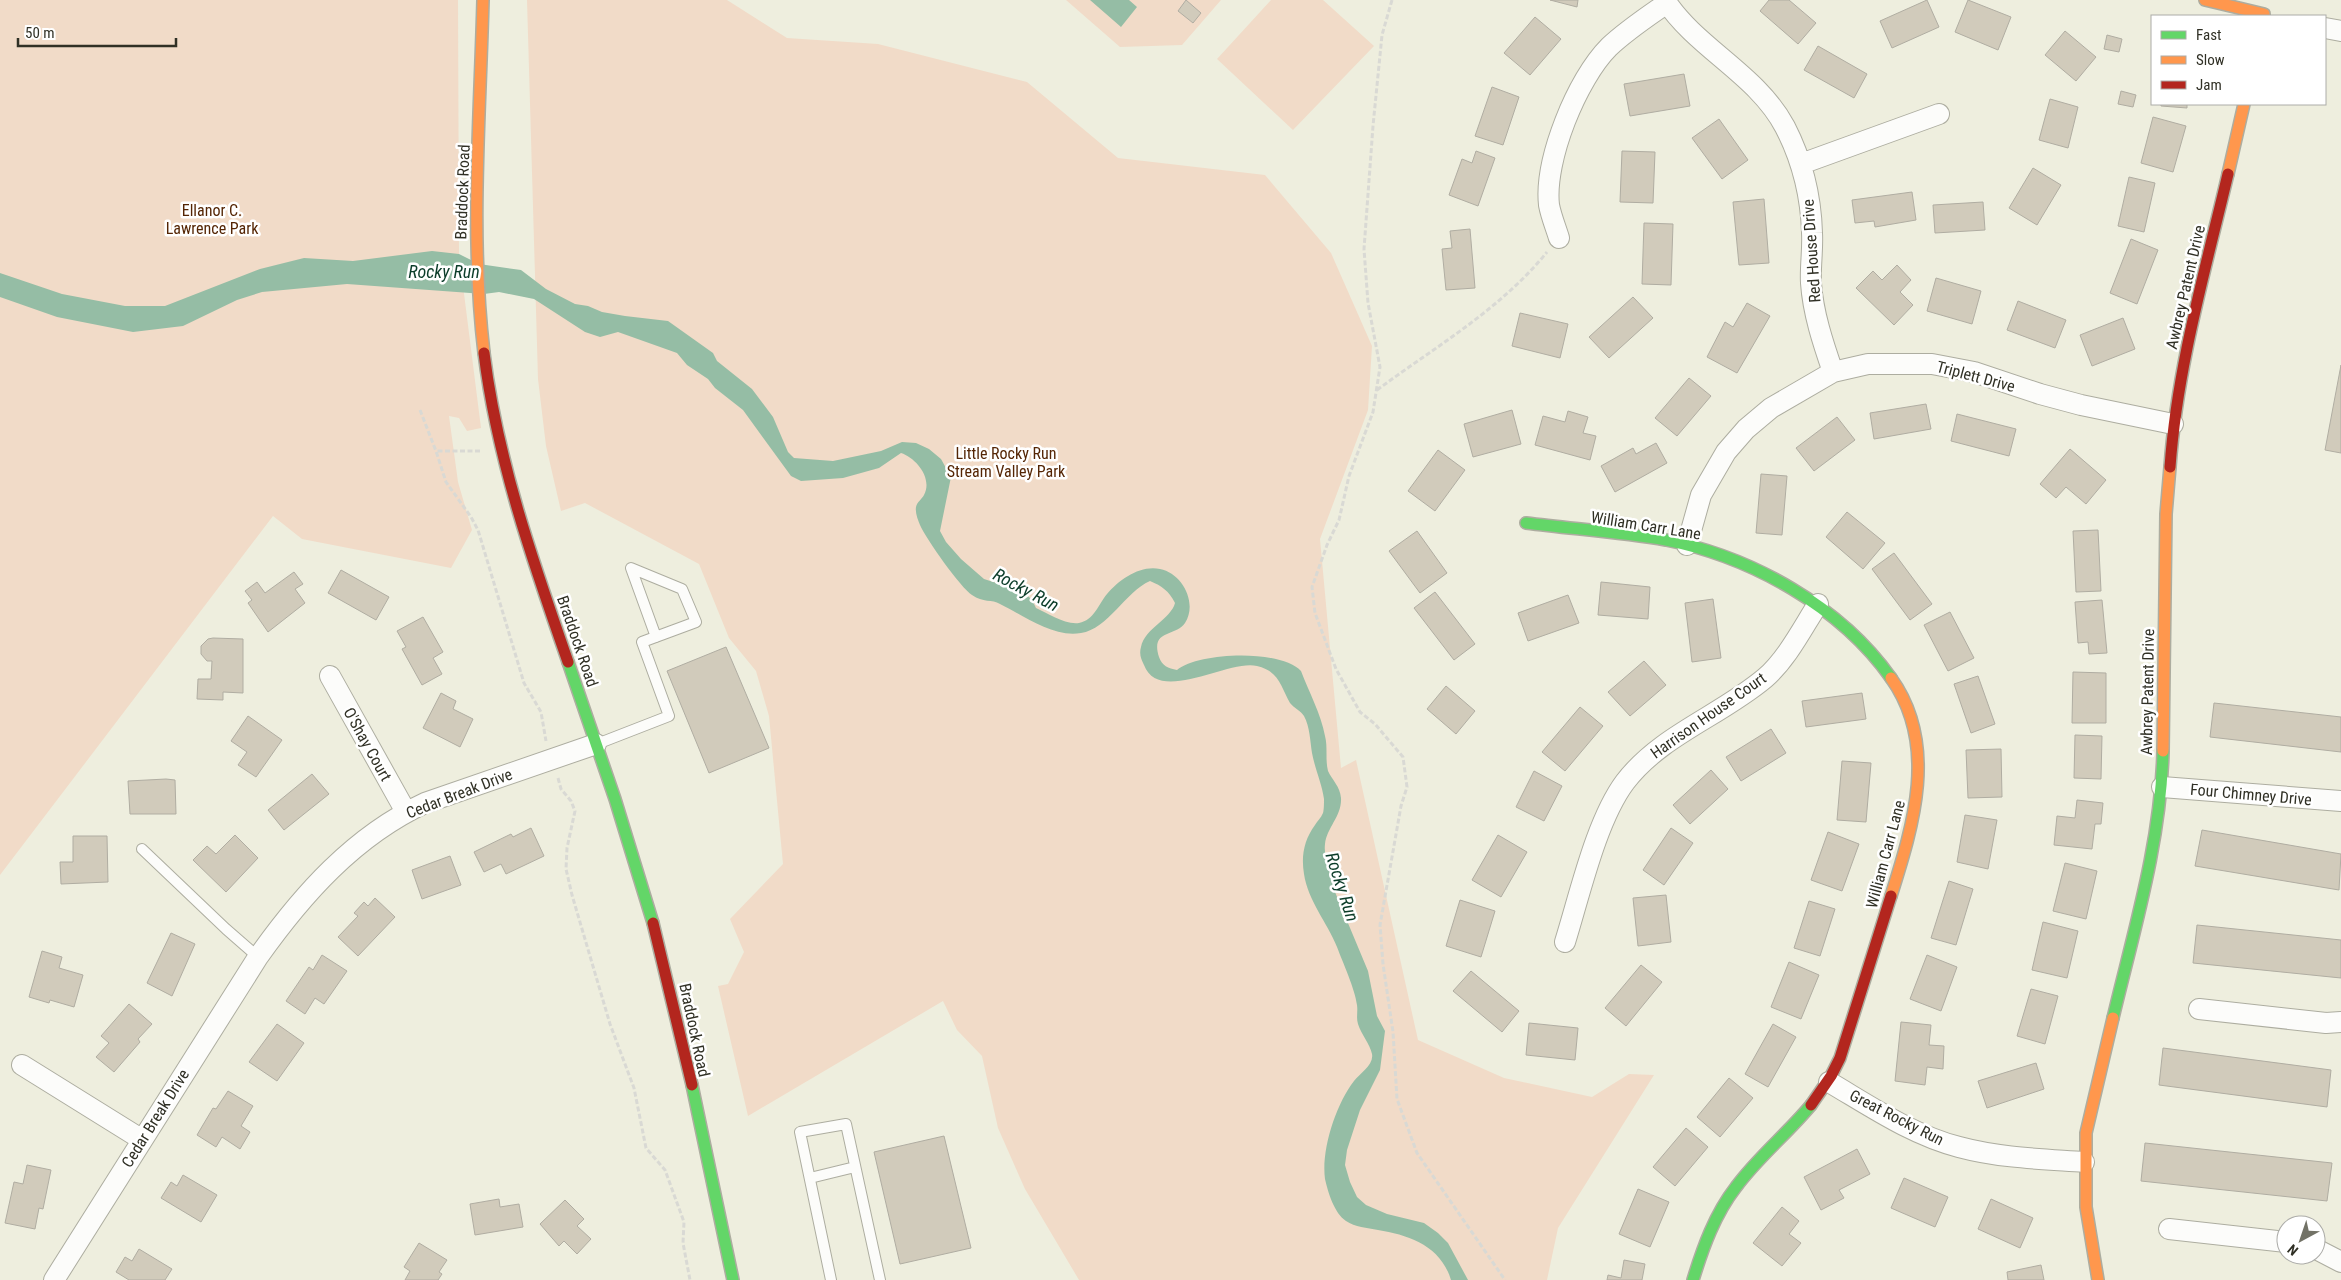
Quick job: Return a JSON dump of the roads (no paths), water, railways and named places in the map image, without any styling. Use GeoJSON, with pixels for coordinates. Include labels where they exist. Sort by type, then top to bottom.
{"type":"FeatureCollection","features":[{"type":"Feature","properties":{"kind":"street","name":"Braddock Road"},"geometry":{"type":"LineString","coordinates":[[483,0],[476,249],[479,308],[491,399],[524,530],[596,744],[656,932],[733,1280]]}},
{"type":"Feature","properties":{"kind":"street"},"geometry":{"type":"LineString","coordinates":[[2205,0],[2264,15]]}},
{"type":"Feature","properties":{"kind":"street"},"geometry":{"type":"LineString","coordinates":[[1559,238],[1549,205],[1550,177],[1575,98],[1589,72],[1608,48],[1666,1]]}},
{"type":"Feature","properties":{"kind":"street","name":"Red House Drive"},"geometry":{"type":"LineString","coordinates":[[1666,1],[1694,33],[1736,69],[1764,99],[1784,126],[1801,164],[1810,206],[1813,300],[1833,372]]}},
{"type":"Feature","properties":{"kind":"street"},"geometry":{"type":"LineString","coordinates":[[2326,28],[2341,31]]}},
{"type":"Feature","properties":{"kind":"street","name":"Awbrey Patent Drive"},"geometry":{"type":"LineString","coordinates":[[2098,1280],[2086,1204],[2084,1162],[2086,1133],[2156,836],[2162,786],[2166,514],[2172,424],[2184,360],[2244,105]]}},
{"type":"Feature","properties":{"kind":"street"},"geometry":{"type":"LineString","coordinates":[[1801,164],[1939,114]]}},
{"type":"Feature","properties":{"kind":"street","name":"Triplett Drive"},"geometry":{"type":"LineString","coordinates":[[1687,545],[1701,495],[1718,465],[1736,441],[1771,408],[1833,372],[1868,364],[1932,364],[1974,372],[2073,403],[2172,424]]}},
{"type":"Feature","properties":{"kind":"street","name":"William Carr Lane"},"geometry":{"type":"LineString","coordinates":[[1526,523],[1687,545],[1723,557],[1768,577],[1818,604],[1858,635],[1886,669],[1909,718],[1915,743],[1918,769],[1915,813],[1846,1039],[1829,1082],[1809,1109],[1735,1187],[1717,1215],[1704,1242],[1693,1280]]}},
{"type":"Feature","properties":{"kind":"street","name":"Harrison House Court"},"geometry":{"type":"LineString","coordinates":[[1564,942],[1605,817],[1625,782],[1642,762],[1664,744],[1743,695],[1766,677],[1789,648],[1818,604]]}},
{"type":"Feature","properties":{"kind":"street","name":"O'Shay Court"},"geometry":{"type":"LineString","coordinates":[[330,676],[406,812]]}},
{"type":"Feature","properties":{"kind":"street","name":"Cedar Break Drive"},"geometry":{"type":"LineString","coordinates":[[54,1280],[141,1139],[258,957],[290,912],[328,871],[377,831],[406,812],[425,803],[596,744]]}},
{"type":"Feature","properties":{"kind":"street","name":"Four Chimney Drive"},"geometry":{"type":"LineString","coordinates":[[2162,786],[2341,802]]}},
{"type":"Feature","properties":{"kind":"street"},"geometry":{"type":"LineString","coordinates":[[2199,1008],[2326,1023],[2341,1022]]}},
{"type":"Feature","properties":{"kind":"street"},"geometry":{"type":"LineString","coordinates":[[22,1065],[141,1139]]}},
{"type":"Feature","properties":{"kind":"street","name":"Great Rocky Run"},"geometry":{"type":"LineString","coordinates":[[1829,1082],[1908,1127],[1958,1147],[1990,1154],[2084,1162]]}},
{"type":"Feature","properties":{"kind":"street"},"geometry":{"type":"LineString","coordinates":[[2169,1229],[2276,1241]]}},
{"type":"Feature","properties":{"kind":"street"},"geometry":{"type":"LineString","coordinates":[[2326,1254],[2341,1262]]}},
{"type":"Feature","properties":{"kind":"lane"},"geometry":{"type":"LineString","coordinates":[[596,744],[669,716],[642,642],[656,637],[696,622],[682,589],[631,568],[656,637]]}},
{"type":"Feature","properties":{"kind":"lane"},"geometry":{"type":"LineString","coordinates":[[142,849],[258,957]]}},
{"type":"Feature","properties":{"kind":"lane"},"geometry":{"type":"LineString","coordinates":[[831,1280],[800,1132],[846,1124],[880,1280]]}},
{"type":"Feature","properties":{"kind":"lane"},"geometry":{"type":"LineString","coordinates":[[810,1178],[855,1167]]}},
{"type":"Feature","properties":{"kind":"water"},"geometry":{"type":"Polygon","coordinates":[[[1090,0],[1129,0],[1137,7],[1121,27],[1090,0]]]}},
{"type":"Feature","properties":{"kind":"water","name":"Rocky Run"},"geometry":{"type":"Polygon","coordinates":[[[432,251],[459,254],[479,264],[521,270],[546,289],[575,304],[588,306],[602,312],[668,321],[713,353],[717,361],[752,389],[773,417],[788,452],[794,458],[833,461],[881,451],[902,442],[916,443],[929,449],[941,459],[951,477],[940,531],[946,542],[961,559],[984,579],[1024,592],[1032,600],[1036,608],[1062,620],[1079,623],[1092,615],[1107,594],[1124,578],[1145,569],[1160,569],[1175,576],[1181,583],[1189,598],[1190,607],[1185,623],[1165,635],[1158,642],[1159,657],[1166,666],[1177,670],[1203,659],[1258,656],[1291,664],[1301,671],[1323,728],[1326,740],[1328,771],[1338,787],[1341,798],[1337,816],[1326,838],[1326,856],[1335,892],[1368,971],[1377,1016],[1385,1031],[1380,1070],[1360,1110],[1347,1150],[1345,1165],[1357,1197],[1366,1205],[1387,1214],[1424,1223],[1438,1233],[1448,1243],[1468,1280],[1451,1280],[1440,1259],[1432,1251],[1412,1239],[1390,1232],[1361,1227],[1346,1221],[1338,1213],[1332,1202],[1325,1179],[1324,1167],[1331,1128],[1347,1091],[1369,1065],[1372,1054],[1358,1024],[1356,999],[1349,976],[1333,938],[1309,893],[1304,874],[1303,855],[1306,842],[1322,815],[1324,804],[1323,793],[1313,759],[1308,725],[1303,714],[1290,703],[1275,676],[1264,668],[1244,666],[1179,681],[1164,681],[1152,676],[1144,665],[1140,654],[1143,640],[1169,614],[1175,603],[1168,592],[1162,587],[1150,581],[1132,593],[1100,625],[1081,633],[1070,634],[1049,629],[997,603],[976,597],[967,591],[944,563],[920,525],[916,514],[916,507],[924,495],[926,482],[921,469],[912,459],[901,453],[879,468],[843,478],[801,481],[791,476],[743,410],[715,388],[708,379],[687,365],[677,353],[618,332],[600,337],[585,332],[534,299],[499,292],[484,294],[347,284],[262,292],[237,300],[183,326],[133,332],[57,317],[0,297],[0,273],[62,294],[125,306],[165,306],[260,269],[304,258],[353,261],[432,251]]]}},
{"type":"Feature","properties":{"kind":"park label","name":"Ellanor C. Lawrence Park"},"geometry":{"type":"Point","coordinates":[212,219]}},
{"type":"Feature","properties":{"kind":"park label","name":"Little Rocky Run Stream Valley Park"},"geometry":{"type":"Point","coordinates":[1006,462]}}]}
